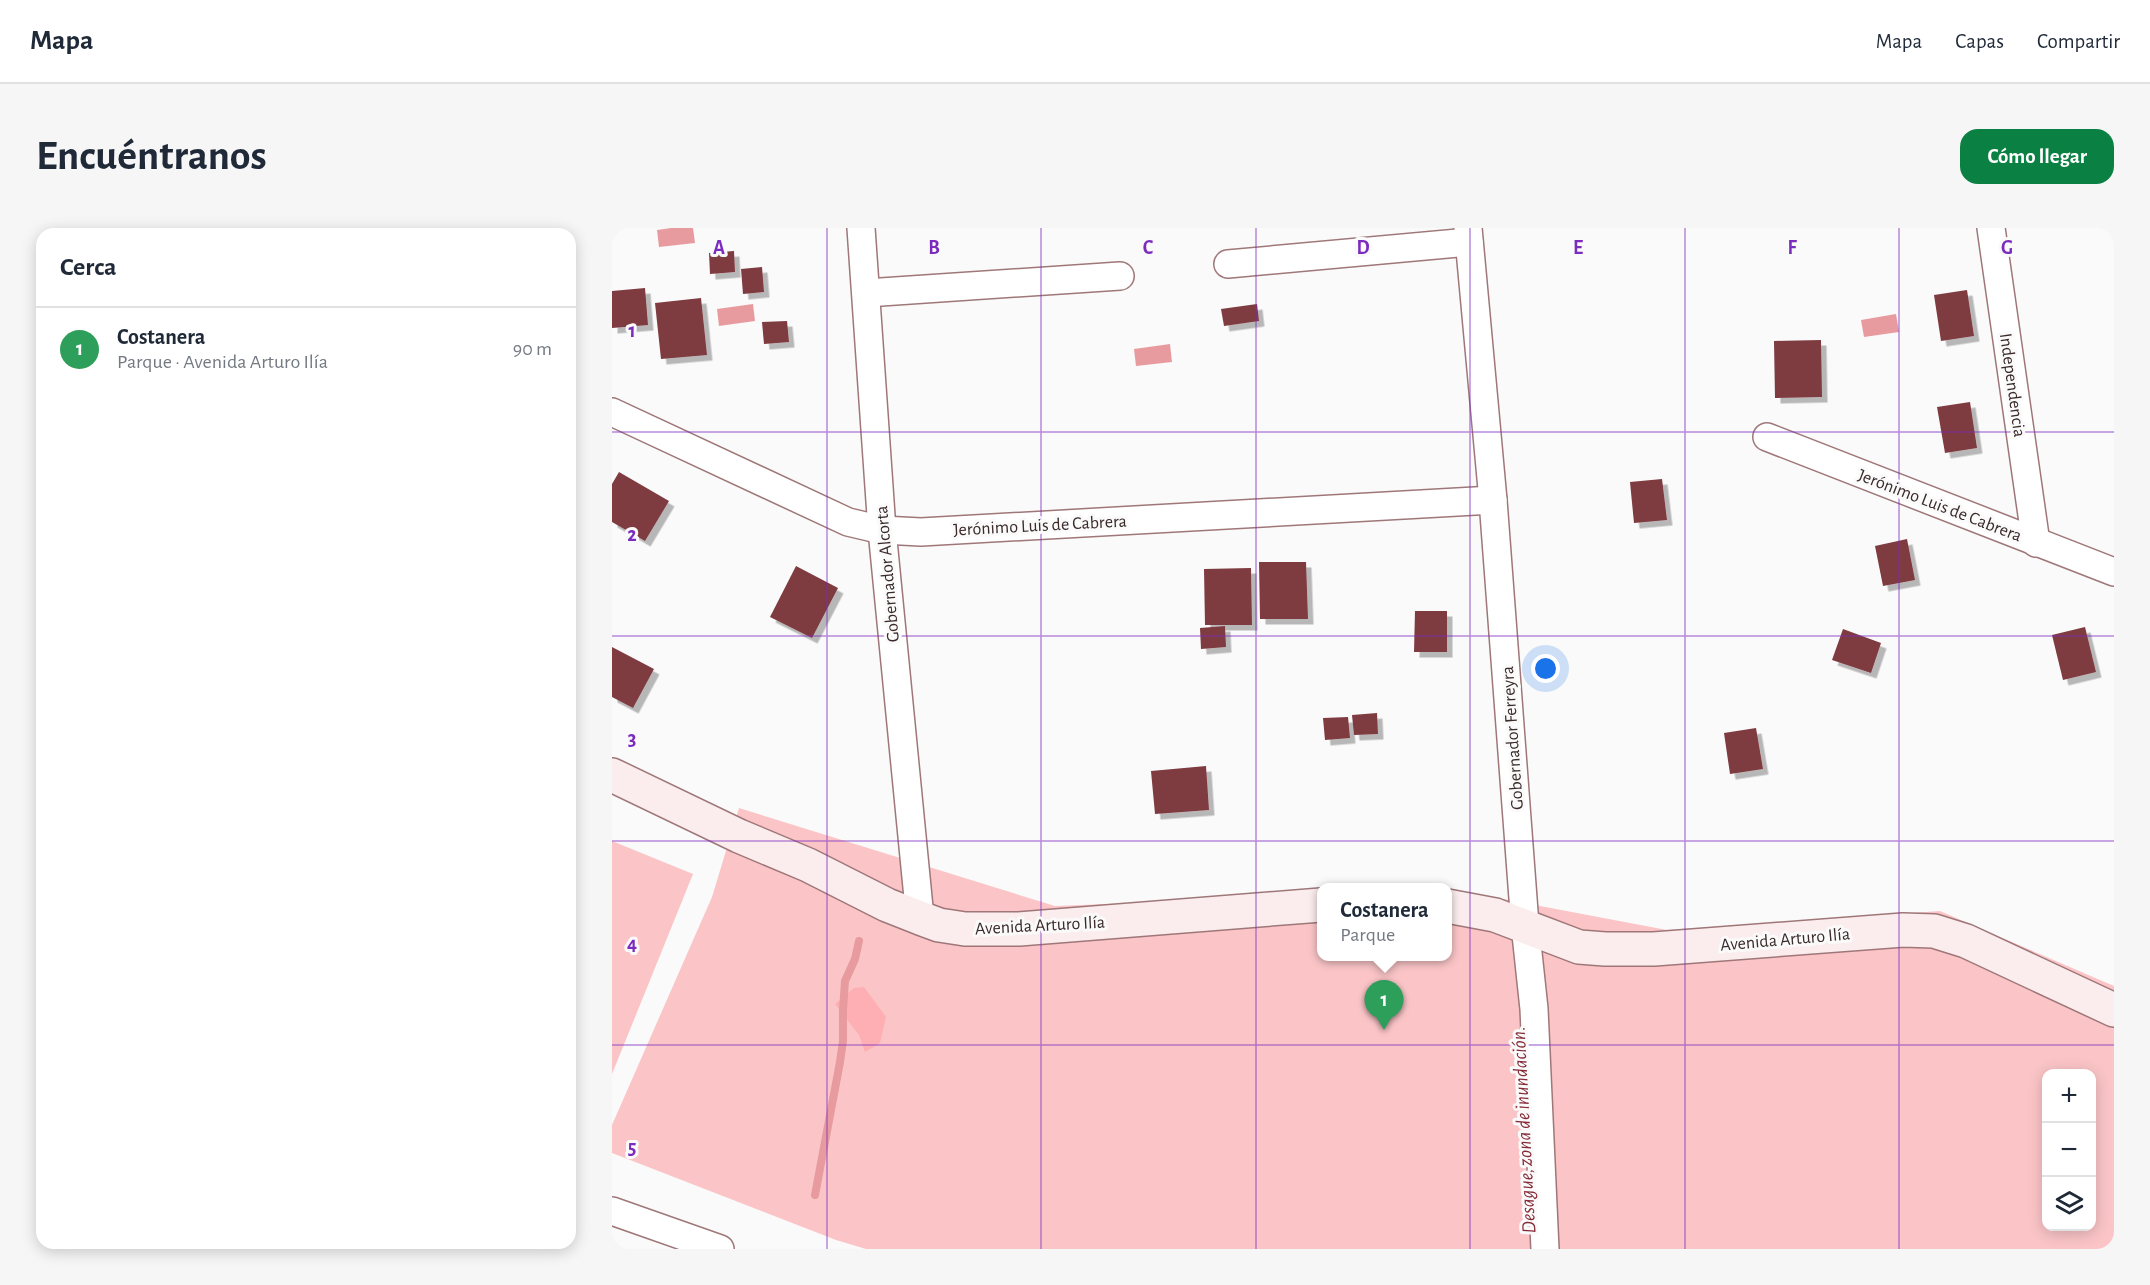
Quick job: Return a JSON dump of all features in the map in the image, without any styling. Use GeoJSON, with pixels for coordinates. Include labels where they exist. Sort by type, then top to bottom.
{"type":"FeatureCollection","features":[{"type":"Feature","properties":{"kind":"main road","name":"Avenida Arturo Ilía"},"geometry":{"type":"LineString","coordinates":[[612,775],[939,925],[997,930],[1317,905]]}},
{"type":"Feature","properties":{"kind":"main road","name":"Avenida Arturo Ilía"},"geometry":{"type":"LineString","coordinates":[[1452,907],[1495,915],[1579,947],[1605,949],[1654,950],[1903,930],[1934,932],[1966,941],[2114,1010]]}},
{"type":"Feature","properties":{"kind":"street","name":"Gobernador Alcorta"},"geometry":{"type":"LineString","coordinates":[[861,228],[882,530],[920,918]]}},
{"type":"Feature","properties":{"kind":"street","name":"Independencia"},"geometry":{"type":"LineString","coordinates":[[1991,228],[2036,543]]}},
{"type":"Feature","properties":{"kind":"street"},"geometry":{"type":"LineString","coordinates":[[1228,264],[1469,235]]}},
{"type":"Feature","properties":{"kind":"street","name":"Gobernador Ferreyra"},"geometry":{"type":"LineString","coordinates":[[1469,235],[1493,500],[1525,925],[1534,1009],[1545,1249]]}},
{"type":"Feature","properties":{"kind":"street"},"geometry":{"type":"LineString","coordinates":[[866,293],[1120,276]]}},
{"type":"Feature","properties":{"kind":"street","name":"Jerónimo Luis de Cabrera"},"geometry":{"type":"LineString","coordinates":[[612,412],[848,522],[882,530],[921,532],[1493,500]]}},
{"type":"Feature","properties":{"kind":"street","name":"Jerónimo Luis de Cabrera"},"geometry":{"type":"LineString","coordinates":[[1767,437],[2114,572]]}},
{"type":"Feature","properties":{"kind":"street"},"geometry":{"type":"LineString","coordinates":[[612,1211],[720,1249]]}},
{"type":"Feature","properties":{"kind":"shaded area"},"geometry":{"type":"Polygon","coordinates":[[[693,228],[695,243],[659,247],[657,230],[693,228]]]}},
{"type":"Feature","properties":{"kind":"shaded area"},"geometry":{"type":"Polygon","coordinates":[[[753,304],[755,321],[719,326],[717,309],[753,304]]]}},
{"type":"Feature","properties":{"kind":"shaded area"},"geometry":{"type":"Polygon","coordinates":[[[1896,314],[1899,332],[1864,337],[1861,320],[1896,314]]]}},
{"type":"Feature","properties":{"kind":"shaded area"},"geometry":{"type":"Polygon","coordinates":[[[1170,344],[1172,362],[1136,366],[1134,349],[1170,344]]]}},
{"type":"Feature","properties":{"kind":"shaded area"},"geometry":{"type":"Polygon","coordinates":[[[739,808],[1055,906],[1317,896],[1317,961],[1452,961],[1452,896],[1498,898],[1667,930],[1940,911],[2114,986],[2114,1249],[866,1249],[836,1240],[612,1153],[612,1125],[712,897],[739,808]]]}},
{"type":"Feature","properties":{"kind":"shaded area"},"geometry":{"type":"Polygon","coordinates":[[[612,841],[693,874],[612,1074],[612,841]]]}},
{"type":"Feature","properties":{"kind":"shaded area"},"geometry":{"type":"Polygon","coordinates":[[[864,987],[886,1017],[880,1043],[865,1052],[859,1035],[835,1004],[854,988],[864,987]]]}},
{"type":"Feature","properties":{"kind":"building"},"geometry":{"type":"Polygon","coordinates":[[[734,251],[735,272],[710,274],[709,253],[734,251]]]}},
{"type":"Feature","properties":{"kind":"building"},"geometry":{"type":"Polygon","coordinates":[[[762,267],[764,292],[743,294],[741,269],[762,267]]]}},
{"type":"Feature","properties":{"kind":"building"},"geometry":{"type":"Polygon","coordinates":[[[645,288],[648,325],[612,328],[612,291],[645,288]]]}},
{"type":"Feature","properties":{"kind":"building"},"geometry":{"type":"Polygon","coordinates":[[[1967,290],[1974,336],[1941,341],[1934,295],[1967,290]]]}},
{"type":"Feature","properties":{"kind":"building"},"geometry":{"type":"Polygon","coordinates":[[[701,298],[707,355],[661,359],[655,303],[701,298]]]}},
{"type":"Feature","properties":{"kind":"building"},"geometry":{"type":"Polygon","coordinates":[[[1257,304],[1259,321],[1224,326],[1221,309],[1257,304]]]}},
{"type":"Feature","properties":{"kind":"building"},"geometry":{"type":"Polygon","coordinates":[[[787,321],[789,342],[764,344],[762,322],[787,321]]]}},
{"type":"Feature","properties":{"kind":"building"},"geometry":{"type":"Polygon","coordinates":[[[1821,340],[1822,397],[1775,398],[1774,341],[1821,340]]]}},
{"type":"Feature","properties":{"kind":"building"},"geometry":{"type":"Polygon","coordinates":[[[1970,402],[1977,448],[1945,453],[1937,407],[1970,402]]]}},
{"type":"Feature","properties":{"kind":"building"},"geometry":{"type":"Polygon","coordinates":[[[619,472],[669,501],[645,541],[612,522],[612,484],[619,472]]]}},
{"type":"Feature","properties":{"kind":"building"},"geometry":{"type":"Polygon","coordinates":[[[1662,479],[1667,520],[1634,523],[1630,482],[1662,479]]]}},
{"type":"Feature","properties":{"kind":"building"},"geometry":{"type":"Polygon","coordinates":[[[1907,539],[1915,580],[1883,586],[1875,546],[1907,539]]]}},
{"type":"Feature","properties":{"kind":"building"},"geometry":{"type":"Polygon","coordinates":[[[1259,562],[1306,562],[1308,619],[1260,619],[1259,562]]]}},
{"type":"Feature","properties":{"kind":"building"},"geometry":{"type":"Polygon","coordinates":[[[796,566],[838,588],[812,638],[770,617],[796,566]]]}},
{"type":"Feature","properties":{"kind":"building"},"geometry":{"type":"Polygon","coordinates":[[[1251,568],[1252,625],[1205,625],[1204,569],[1251,568]]]}},
{"type":"Feature","properties":{"kind":"building"},"geometry":{"type":"Polygon","coordinates":[[[1415,611],[1447,611],[1447,652],[1414,652],[1415,611]]]}},
{"type":"Feature","properties":{"kind":"building"},"geometry":{"type":"Polygon","coordinates":[[[1225,626],[1226,647],[1201,649],[1200,628],[1225,626]]]}},
{"type":"Feature","properties":{"kind":"building"},"geometry":{"type":"Polygon","coordinates":[[[2085,627],[2096,672],[2063,680],[2052,635],[2085,627]]]}},
{"type":"Feature","properties":{"kind":"building"},"geometry":{"type":"Polygon","coordinates":[[[1843,629],[1881,643],[1871,673],[1832,660],[1843,629]]]}},
{"type":"Feature","properties":{"kind":"building"},"geometry":{"type":"Polygon","coordinates":[[[612,647],[654,669],[633,708],[612,697],[612,647]]]}},
{"type":"Feature","properties":{"kind":"building"},"geometry":{"type":"Polygon","coordinates":[[[1377,713],[1378,734],[1354,735],[1352,715],[1377,713]]]}},
{"type":"Feature","properties":{"kind":"building"},"geometry":{"type":"Polygon","coordinates":[[[1348,717],[1350,738],[1325,740],[1323,718],[1348,717]]]}},
{"type":"Feature","properties":{"kind":"building"},"geometry":{"type":"Polygon","coordinates":[[[1756,728],[1763,769],[1730,774],[1724,733],[1756,728]]]}},
{"type":"Feature","properties":{"kind":"building"},"geometry":{"type":"Polygon","coordinates":[[[1206,766],[1209,810],[1155,814],[1151,771],[1206,766]]]}},
{"type":"Feature","properties":{"kind":"waterway"},"geometry":{"type":"LineString","coordinates":[[815,1195],[843,1041],[845,981],[855,959],[859,941]]}},
{"type":"Feature","properties":{"kind":"place","name":"Costanera"},"geometry":{"type":"Point","coordinates":[1384,1030]}},
{"type":"Feature","properties":{"kind":"water label","name":"Desague, zona de inundación."},"geometry":{"type":"Point","coordinates":[1523,1130]}}]}
